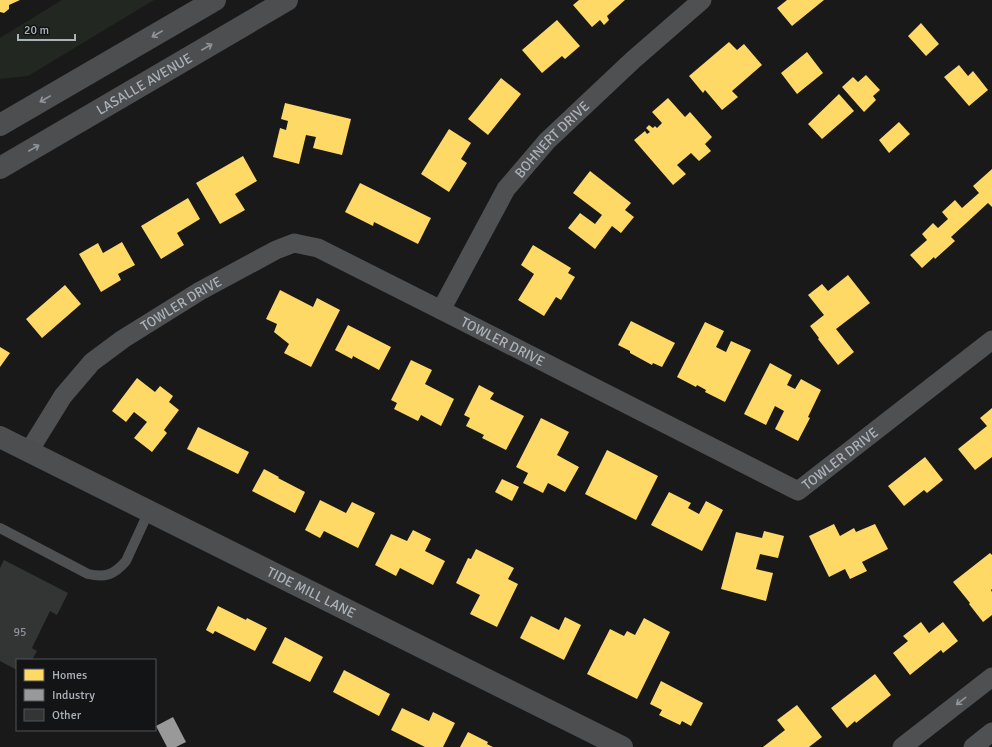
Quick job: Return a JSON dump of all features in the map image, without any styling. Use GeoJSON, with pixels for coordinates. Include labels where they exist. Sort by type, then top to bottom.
{"type":"FeatureCollection","features":[{"type":"Feature","properties":{"kind":"street"},"geometry":{"type":"LineString","coordinates":[[0,125],[215,0]]}},
{"type":"Feature","properties":{"kind":"street","name":"LASALLE AVENUE"},"geometry":{"type":"LineString","coordinates":[[0,168],[287,0]]}},
{"type":"Feature","properties":{"kind":"street","name":"BOHNERT DRIVE"},"geometry":{"type":"LineString","coordinates":[[441,310],[506,189],[547,141],[633,60],[702,0]]}},
{"type":"Feature","properties":{"kind":"street","name":"TOWLER DRIVE"},"geometry":{"type":"LineString","coordinates":[[29,451],[62,396],[92,362],[123,339],[200,291],[276,250],[294,243],[318,248],[798,491],[992,340]]}},
{"type":"Feature","properties":{"kind":"street","name":"TIDE MILL LANE"},"geometry":{"type":"LineString","coordinates":[[0,437],[622,747]]}},
{"type":"Feature","properties":{"kind":"street"},"geometry":{"type":"LineString","coordinates":[[902,747],[992,677]]}},
{"type":"Feature","properties":{"kind":"street"},"geometry":{"type":"LineString","coordinates":[[973,747],[992,732]]}},
{"type":"Feature","properties":{"kind":"lane"},"geometry":{"type":"LineString","coordinates":[[0,528],[88,574],[105,576],[112,573],[126,562],[149,512]]}},
{"type":"Feature","properties":{"kind":"shaded area"},"geometry":{"type":"Polygon","coordinates":[[[62,0],[154,0],[28,76],[0,79],[0,38],[62,0]]]}},
{"type":"Feature","properties":{"kind":"building: Homes"},"geometry":{"type":"Polygon","coordinates":[[[0,0],[20,0],[9,5],[9,9],[4,13],[0,12],[0,0]]]}},
{"type":"Feature","properties":{"kind":"building: Homes"},"geometry":{"type":"Polygon","coordinates":[[[579,0],[625,0],[607,16],[609,20],[604,25],[600,20],[592,27],[573,5],[579,0]]]}},
{"type":"Feature","properties":{"kind":"building: Homes"},"geometry":{"type":"Polygon","coordinates":[[[787,0],[824,0],[792,26],[777,8],[787,0]]]}},
{"type":"Feature","properties":{"kind":"building: Homes"},"geometry":{"type":"Polygon","coordinates":[[[557,20],[580,46],[565,59],[562,56],[542,73],[522,50],[557,20]]]}},
{"type":"Feature","properties":{"kind":"building: Homes"},"geometry":{"type":"Polygon","coordinates":[[[921,23],[939,44],[926,56],[908,36],[921,23]]]}},
{"type":"Feature","properties":{"kind":"building: Homes"},"geometry":{"type":"Polygon","coordinates":[[[729,42],[737,50],[744,44],[762,65],[732,91],[738,97],[722,110],[705,90],[703,93],[689,76],[729,42]]]}},
{"type":"Feature","properties":{"kind":"building: Homes"},"geometry":{"type":"Polygon","coordinates":[[[807,52],[823,73],[797,94],[781,73],[807,52]]]}},
{"type":"Feature","properties":{"kind":"building: Homes"},"geometry":{"type":"Polygon","coordinates":[[[959,65],[968,76],[973,71],[988,90],[969,106],[944,77],[959,65]]]}},
{"type":"Feature","properties":{"kind":"building: Homes"},"geometry":{"type":"Polygon","coordinates":[[[866,75],[880,90],[873,96],[876,100],[864,112],[842,87],[853,77],[858,82],[866,75]]]}},
{"type":"Feature","properties":{"kind":"building: Homes"},"geometry":{"type":"Polygon","coordinates":[[[501,78],[521,94],[488,135],[468,119],[501,78]]]}},
{"type":"Feature","properties":{"kind":"building: Homes"},"geometry":{"type":"Polygon","coordinates":[[[839,94],[854,111],[822,139],[808,124],[839,94]]]}},
{"type":"Feature","properties":{"kind":"building: Homes"},"geometry":{"type":"Polygon","coordinates":[[[668,98],[685,117],[690,112],[712,137],[705,144],[711,151],[699,161],[691,153],[677,165],[686,174],[673,185],[634,140],[645,131],[647,134],[650,132],[646,128],[649,125],[653,128],[655,126],[657,128],[662,123],[652,112],[668,98]]]}},
{"type":"Feature","properties":{"kind":"building: Homes"},"geometry":{"type":"Polygon","coordinates":[[[285,103],[351,119],[342,155],[313,148],[316,137],[306,135],[299,164],[273,157],[280,128],[286,130],[288,121],[281,119],[285,103]]]}},
{"type":"Feature","properties":{"kind":"building: Homes"},"geometry":{"type":"Polygon","coordinates":[[[899,122],[910,134],[889,153],[879,140],[899,122]]]}},
{"type":"Feature","properties":{"kind":"building: Homes"},"geometry":{"type":"Polygon","coordinates":[[[449,129],[471,143],[461,159],[467,163],[449,192],[421,174],[449,129]]]}},
{"type":"Feature","properties":{"kind":"building: Homes"},"geometry":{"type":"Polygon","coordinates":[[[243,156],[257,181],[235,194],[245,210],[220,224],[196,183],[243,156]]]}},
{"type":"Feature","properties":{"kind":"building: Homes"},"geometry":{"type":"Polygon","coordinates":[[[992,169],[992,207],[988,203],[951,237],[955,241],[935,259],[934,257],[922,268],[910,255],[927,240],[922,234],[933,223],[938,228],[948,219],[942,212],[955,200],[962,208],[979,193],[973,186],[992,169]]]}},
{"type":"Feature","properties":{"kind":"building: Homes"},"geometry":{"type":"Polygon","coordinates":[[[590,171],[631,203],[625,210],[634,217],[621,233],[612,226],[595,249],[568,228],[580,213],[595,224],[602,215],[573,193],[590,171]]]}},
{"type":"Feature","properties":{"kind":"building: Homes"},"geometry":{"type":"Polygon","coordinates":[[[360,183],[431,218],[418,244],[374,222],[373,226],[345,212],[360,183]]]}},
{"type":"Feature","properties":{"kind":"building: Homes"},"geometry":{"type":"Polygon","coordinates":[[[188,198],[200,219],[177,233],[184,245],[161,259],[141,226],[188,198]]]}},
{"type":"Feature","properties":{"kind":"building: Homes"},"geometry":{"type":"Polygon","coordinates":[[[122,242],[135,265],[118,274],[121,280],[101,292],[79,254],[98,243],[103,253],[122,242]]]}},
{"type":"Feature","properties":{"kind":"building: Homes"},"geometry":{"type":"Polygon","coordinates":[[[533,245],[571,268],[568,273],[575,277],[561,300],[556,297],[544,316],[518,300],[534,274],[521,265],[533,245]]]}},
{"type":"Feature","properties":{"kind":"building: Homes"},"geometry":{"type":"Polygon","coordinates":[[[848,275],[870,303],[836,329],[854,352],[838,365],[810,326],[824,315],[808,295],[822,284],[828,291],[848,275]]]}},
{"type":"Feature","properties":{"kind":"building: Homes"},"geometry":{"type":"Polygon","coordinates":[[[65,285],[81,304],[42,338],[26,319],[65,285]]]}},
{"type":"Feature","properties":{"kind":"building: Homes"},"geometry":{"type":"Polygon","coordinates":[[[280,290],[313,307],[317,298],[340,310],[311,367],[284,353],[289,344],[274,332],[277,324],[266,319],[280,290]]]}},
{"type":"Feature","properties":{"kind":"building: Homes"},"geometry":{"type":"Polygon","coordinates":[[[631,321],[675,343],[662,367],[653,363],[652,365],[618,345],[631,321]]]}},
{"type":"Feature","properties":{"kind":"building: Homes"},"geometry":{"type":"Polygon","coordinates":[[[705,322],[724,331],[716,347],[726,352],[731,341],[751,350],[725,402],[705,392],[706,390],[697,385],[696,387],[677,377],[705,322]]]}},
{"type":"Feature","properties":{"kind":"building: Homes"},"geometry":{"type":"Polygon","coordinates":[[[348,325],[391,347],[379,370],[353,356],[352,359],[335,350],[348,325]]]}},
{"type":"Feature","properties":{"kind":"building: Homes"},"geometry":{"type":"Polygon","coordinates":[[[0,347],[10,353],[0,367],[0,347]]]}},
{"type":"Feature","properties":{"kind":"building: Homes"},"geometry":{"type":"Polygon","coordinates":[[[411,360],[432,370],[425,384],[454,399],[441,426],[421,415],[418,421],[394,409],[397,403],[391,400],[411,360]]]}},
{"type":"Feature","properties":{"kind":"building: Homes"},"geometry":{"type":"Polygon","coordinates":[[[770,363],[792,375],[787,385],[795,389],[801,379],[821,390],[808,417],[810,418],[798,441],[775,429],[784,411],[775,406],[766,425],[744,414],[770,363]]]}},
{"type":"Feature","properties":{"kind":"building: Homes"},"geometry":{"type":"Polygon","coordinates":[[[137,378],[155,392],[160,386],[173,396],[169,402],[179,410],[164,430],[167,433],[152,452],[134,438],[147,422],[134,412],[126,422],[112,411],[137,378]]]}},
{"type":"Feature","properties":{"kind":"building: Homes"},"geometry":{"type":"Polygon","coordinates":[[[479,385],[494,393],[490,399],[524,416],[506,450],[482,438],[484,435],[466,426],[470,418],[464,415],[479,385]]]}},
{"type":"Feature","properties":{"kind":"building: Homes"},"geometry":{"type":"Polygon","coordinates":[[[992,408],[992,457],[975,470],[958,449],[987,426],[980,418],[992,408]]]}},
{"type":"Feature","properties":{"kind":"building: Homes"},"geometry":{"type":"Polygon","coordinates":[[[541,418],[569,432],[557,455],[579,467],[565,492],[548,483],[543,493],[523,483],[528,473],[516,467],[541,418]]]}},
{"type":"Feature","properties":{"kind":"building: Homes"},"geometry":{"type":"Polygon","coordinates":[[[198,427],[249,452],[238,474],[187,449],[198,427]]]}},
{"type":"Feature","properties":{"kind":"building: Homes"},"geometry":{"type":"Polygon","coordinates":[[[607,450],[658,476],[636,520],[585,494],[607,450]]]}},
{"type":"Feature","properties":{"kind":"building: Homes"},"geometry":{"type":"Polygon","coordinates":[[[925,457],[943,480],[927,493],[924,490],[904,506],[888,486],[925,457]]]}},
{"type":"Feature","properties":{"kind":"building: Homes"},"geometry":{"type":"Polygon","coordinates":[[[264,469],[305,492],[295,513],[252,491],[264,469]]]}},
{"type":"Feature","properties":{"kind":"building: Homes"},"geometry":{"type":"Polygon","coordinates":[[[502,479],[519,487],[512,501],[495,492],[502,479]]]}},
{"type":"Feature","properties":{"kind":"building: Homes"},"geometry":{"type":"Polygon","coordinates":[[[669,492],[691,503],[688,508],[699,514],[706,501],[723,510],[702,551],[651,525],[669,492]]]}},
{"type":"Feature","properties":{"kind":"building: Homes"},"geometry":{"type":"Polygon","coordinates":[[[320,500],[346,513],[352,502],[375,513],[358,548],[324,531],[320,538],[305,530],[320,500]]]}},
{"type":"Feature","properties":{"kind":"building: Homes"},"geometry":{"type":"Polygon","coordinates":[[[834,524],[840,536],[854,528],[856,532],[875,524],[888,549],[862,562],[867,571],[850,579],[845,569],[829,577],[809,536],[834,524]]]}},
{"type":"Feature","properties":{"kind":"building: Homes"},"geometry":{"type":"Polygon","coordinates":[[[413,530],[431,539],[425,551],[445,561],[433,585],[400,568],[396,576],[375,565],[391,534],[407,541],[413,530]]]}},
{"type":"Feature","properties":{"kind":"building: Homes"},"geometry":{"type":"Polygon","coordinates":[[[764,531],[784,536],[778,558],[760,554],[756,569],[773,573],[766,601],[721,589],[736,532],[762,538],[764,531]]]}},
{"type":"Feature","properties":{"kind":"building: Homes"},"geometry":{"type":"Polygon","coordinates":[[[476,549],[514,568],[508,579],[518,584],[497,627],[470,614],[480,595],[456,583],[468,558],[471,559],[476,549]]]}},
{"type":"Feature","properties":{"kind":"building: Homes"},"geometry":{"type":"Polygon","coordinates":[[[990,553],[992,555],[992,615],[983,622],[953,582],[990,553]]]}},
{"type":"Feature","properties":{"kind":"building: Homes"},"geometry":{"type":"Polygon","coordinates":[[[218,606],[246,620],[247,618],[267,628],[255,651],[215,631],[213,634],[206,630],[218,606]]]}},
{"type":"Feature","properties":{"kind":"building: Homes"},"geometry":{"type":"Polygon","coordinates":[[[531,616],[559,630],[565,617],[581,625],[564,660],[520,638],[531,616]]]}},
{"type":"Feature","properties":{"kind":"building: Homes"},"geometry":{"type":"Polygon","coordinates":[[[644,618],[670,632],[637,699],[587,674],[610,629],[624,636],[627,631],[635,635],[644,618]]]}},
{"type":"Feature","properties":{"kind":"building: Homes"},"geometry":{"type":"Polygon","coordinates":[[[921,622],[929,633],[943,622],[958,641],[943,653],[941,650],[910,675],[893,653],[908,641],[903,636],[921,622]]]}},
{"type":"Feature","properties":{"kind":"building: Homes"},"geometry":{"type":"Polygon","coordinates":[[[285,637],[323,657],[310,682],[272,663],[285,637]]]}},
{"type":"Feature","properties":{"kind":"building: Homes"},"geometry":{"type":"Polygon","coordinates":[[[344,670],[390,694],[379,716],[333,692],[344,670]]]}},
{"type":"Feature","properties":{"kind":"building: Homes"},"geometry":{"type":"Polygon","coordinates":[[[875,674],[891,695],[856,723],[855,721],[847,728],[831,708],[875,674]]]}},
{"type":"Feature","properties":{"kind":"building: Homes"},"geometry":{"type":"Polygon","coordinates":[[[661,681],[703,703],[691,726],[682,721],[680,725],[659,715],[662,710],[650,704],[661,681]]]}},
{"type":"Feature","properties":{"kind":"building: Homes"},"geometry":{"type":"Polygon","coordinates":[[[797,705],[822,737],[809,747],[763,747],[785,730],[777,720],[797,705]]]}},
{"type":"Feature","properties":{"kind":"building: Homes"},"geometry":{"type":"Polygon","coordinates":[[[402,708],[429,721],[433,712],[455,723],[443,747],[425,747],[391,730],[402,708]]]}},
{"type":"Feature","properties":{"kind":"building: Homes"},"geometry":{"type":"Polygon","coordinates":[[[468,732],[488,742],[487,744],[493,747],[460,747],[468,732]]]}},
{"type":"Feature","properties":{"kind":"building: Industry"},"geometry":{"type":"Polygon","coordinates":[[[173,717],[186,742],[176,747],[167,747],[156,726],[173,717]]]}},
{"type":"Feature","properties":{"kind":"building: Other"},"geometry":{"type":"Polygon","coordinates":[[[4,560],[68,593],[57,615],[50,611],[32,648],[37,651],[33,659],[16,659],[16,669],[0,661],[0,568],[4,560]]]}}]}
